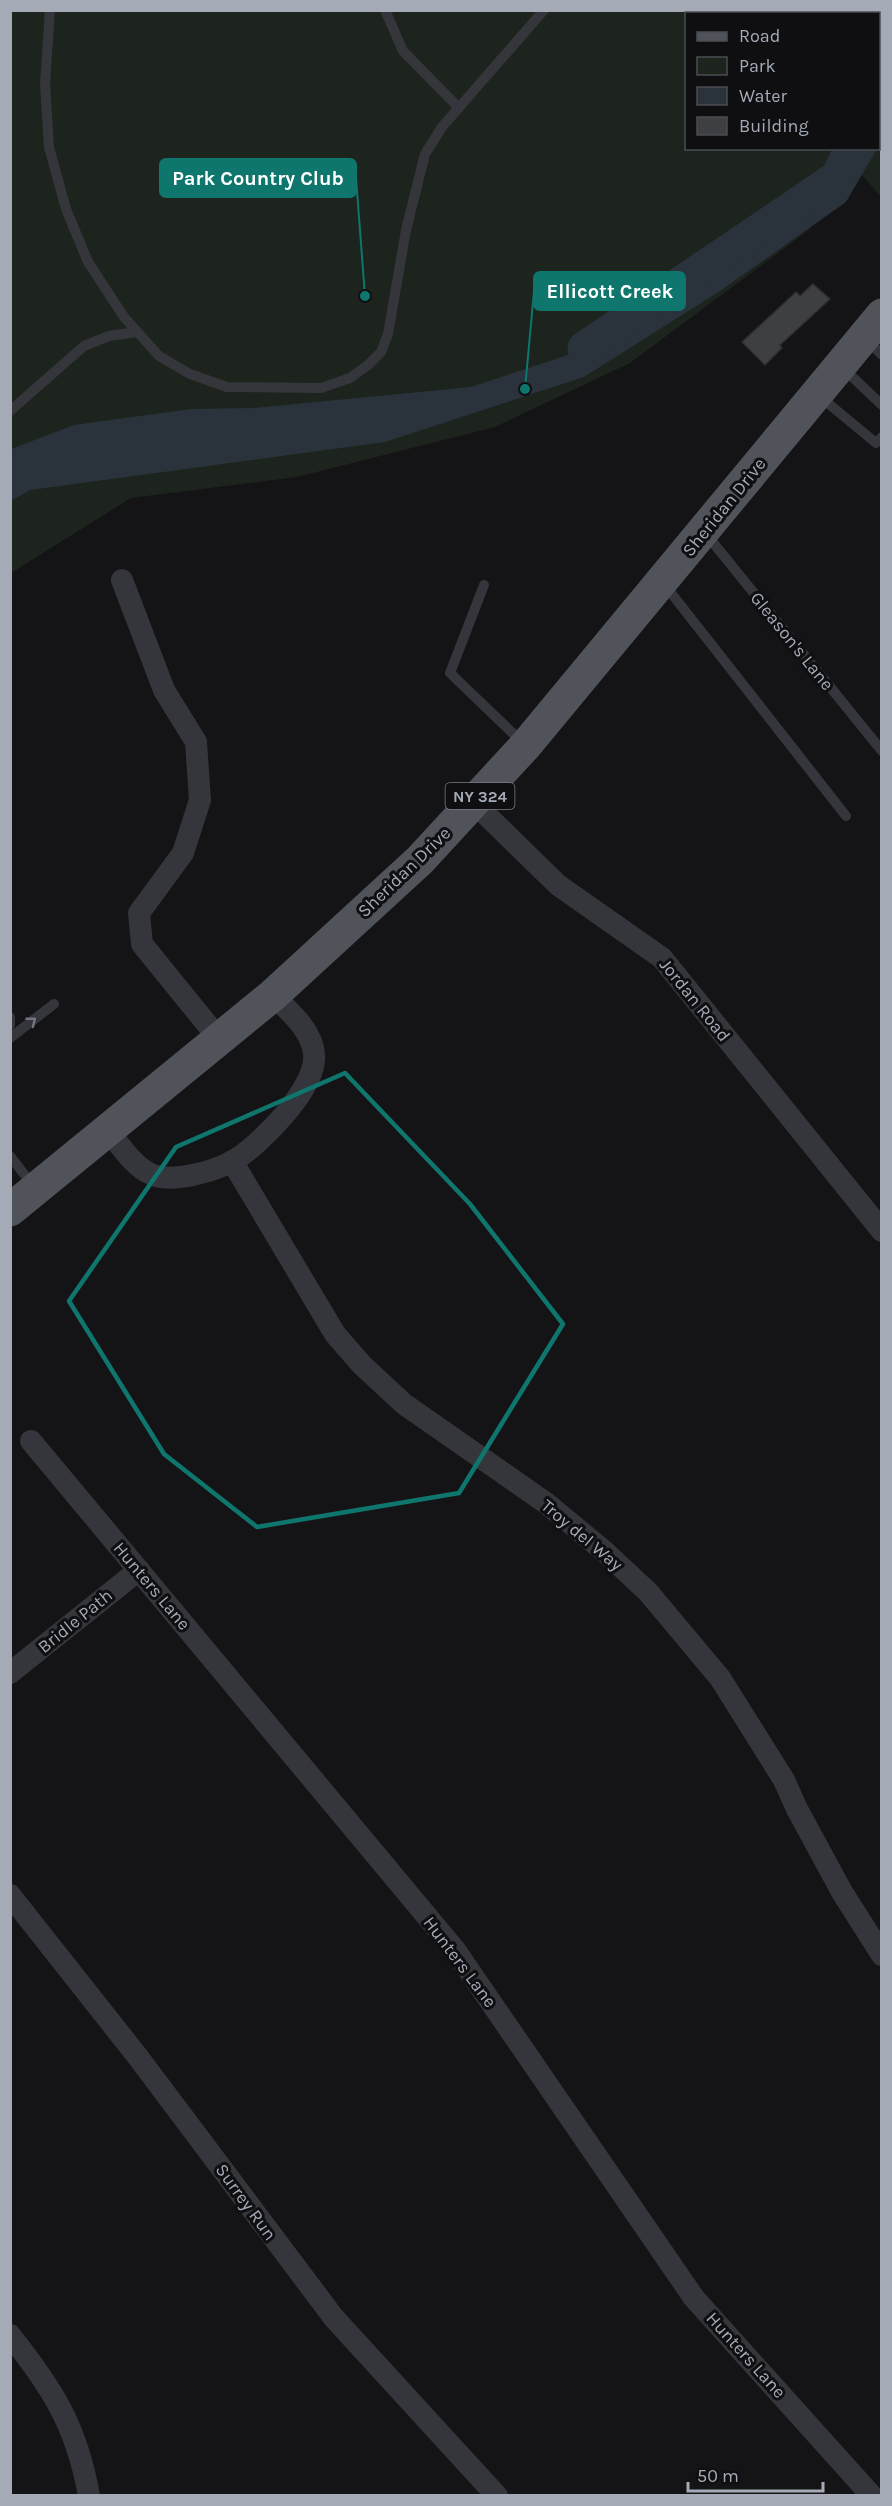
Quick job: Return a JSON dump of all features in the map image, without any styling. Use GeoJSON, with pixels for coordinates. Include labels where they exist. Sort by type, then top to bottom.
{"type":"FeatureCollection","features":[{"type":"Feature","properties":{"kind":"main road","name":"Sheridan Drive"},"geometry":{"type":"LineString","coordinates":[[10,1210],[273,995],[420,860],[526,745],[840,365],[876,335]]}},
{"type":"Feature","properties":{"kind":"street"},"geometry":{"type":"LineString","coordinates":[[122,580],[164,690],[196,742],[200,800],[183,854],[139,913],[142,944],[219,1039]]}},
{"type":"Feature","properties":{"kind":"street","name":"Jordan Road"},"geometry":{"type":"LineString","coordinates":[[474,803],[558,885],[662,958],[882,1231]]}},
{"type":"Feature","properties":{"kind":"street"},"geometry":{"type":"LineString","coordinates":[[108,1130],[136,1163],[152,1175],[168,1178],[190,1175],[232,1161],[266,1134],[294,1101],[309,1077],[315,1055],[308,1036],[273,995]]}},
{"type":"Feature","properties":{"kind":"street","name":"Troy del Way"},"geometry":{"type":"LineString","coordinates":[[232,1161],[335,1334],[362,1365],[404,1404],[546,1503],[604,1551],[648,1592],[720,1678],[784,1780],[842,1892],[882,1955]]}},
{"type":"Feature","properties":{"kind":"street","name":"Hunters Lane"},"geometry":{"type":"LineString","coordinates":[[31,1441],[455,1950],[694,2298],[872,2496]]}},
{"type":"Feature","properties":{"kind":"street","name":"Bridle Path"},"geometry":{"type":"LineString","coordinates":[[10,1673],[139,1570]]}},
{"type":"Feature","properties":{"kind":"street","name":"Surrey Run"},"geometry":{"type":"LineString","coordinates":[[10,1895],[138,2057],[334,2318],[497,2496]]}},
{"type":"Feature","properties":{"kind":"street"},"geometry":{"type":"LineString","coordinates":[[10,2335],[42,2374],[61,2406],[84,2465],[89,2496]]}},
{"type":"Feature","properties":{"kind":"lane"},"geometry":{"type":"LineString","coordinates":[[50,10],[45,84],[49,147],[66,208],[88,262],[124,317],[159,356],[190,374],[227,387],[321,388],[350,378],[381,352],[388,334],[406,230],[425,154],[442,127],[544,10]]}},
{"type":"Feature","properties":{"kind":"lane"},"geometry":{"type":"LineString","coordinates":[[385,10],[403,51],[459,108]]}},
{"type":"Feature","properties":{"kind":"lane"},"geometry":{"type":"LineString","coordinates":[[10,411],[84,346],[109,336],[137,332]]}},
{"type":"Feature","properties":{"kind":"lane"},"geometry":{"type":"LineString","coordinates":[[840,365],[882,405]]}},
{"type":"Feature","properties":{"kind":"lane"},"geometry":{"type":"LineString","coordinates":[[816,394],[876,444],[882,437]]}},
{"type":"Feature","properties":{"kind":"lane","name":"Gleason's Lane"},"geometry":{"type":"LineString","coordinates":[[704,531],[882,751]]}},
{"type":"Feature","properties":{"kind":"lane"},"geometry":{"type":"LineString","coordinates":[[662,581],[846,816]]}},
{"type":"Feature","properties":{"kind":"lane"},"geometry":{"type":"LineString","coordinates":[[484,585],[450,674],[526,745]]}},
{"type":"Feature","properties":{"kind":"lane"},"geometry":{"type":"LineString","coordinates":[[10,1038],[54,1004]]}},
{"type":"Feature","properties":{"kind":"lane"},"geometry":{"type":"LineString","coordinates":[[10,1017],[10,1026]]}},
{"type":"Feature","properties":{"kind":"lane"},"geometry":{"type":"LineString","coordinates":[[10,1156],[36,1189]]}},
{"type":"Feature","properties":{"kind":"highlighted area"},"geometry":{"type":"Polygon","coordinates":[[[345,1073],[470,1204],[563,1324],[459,1493],[257,1527],[164,1454],[69,1301],[176,1147],[345,1073]]]}},
{"type":"Feature","properties":{"kind":"green space"},"geometry":{"type":"Polygon","coordinates":[[[11,11],[881,11],[881,197],[854,166],[809,230],[630,363],[495,427],[297,477],[131,498],[11,573],[11,11]]]}},
{"type":"Feature","properties":{"kind":"water"},"geometry":{"type":"Polygon","coordinates":[[[849,150],[876,150],[846,202],[723,289],[584,377],[385,442],[30,490],[11,501],[11,449],[74,425],[191,409],[254,408],[471,387],[565,356],[707,273],[827,192],[849,150]]]}},
{"type":"Feature","properties":{"kind":"building"},"geometry":{"type":"Polygon","coordinates":[[[813,284],[830,299],[780,345],[782,348],[765,365],[742,342],[796,292],[800,296],[813,284]]]}},
{"type":"Feature","properties":{"kind":"waterway"},"geometry":{"type":"LineString","coordinates":[[880,84],[882,81]]}},
{"type":"Feature","properties":{"kind":"waterway"},"geometry":{"type":"LineString","coordinates":[[584,348],[837,177],[850,150]]}},
{"type":"Feature","properties":{"kind":"place","name":"Park Country Club"},"geometry":{"type":"Point","coordinates":[365,296]}},
{"type":"Feature","properties":{"kind":"place","name":"Ellicott Creek"},"geometry":{"type":"Point","coordinates":[525,389]}}]}
